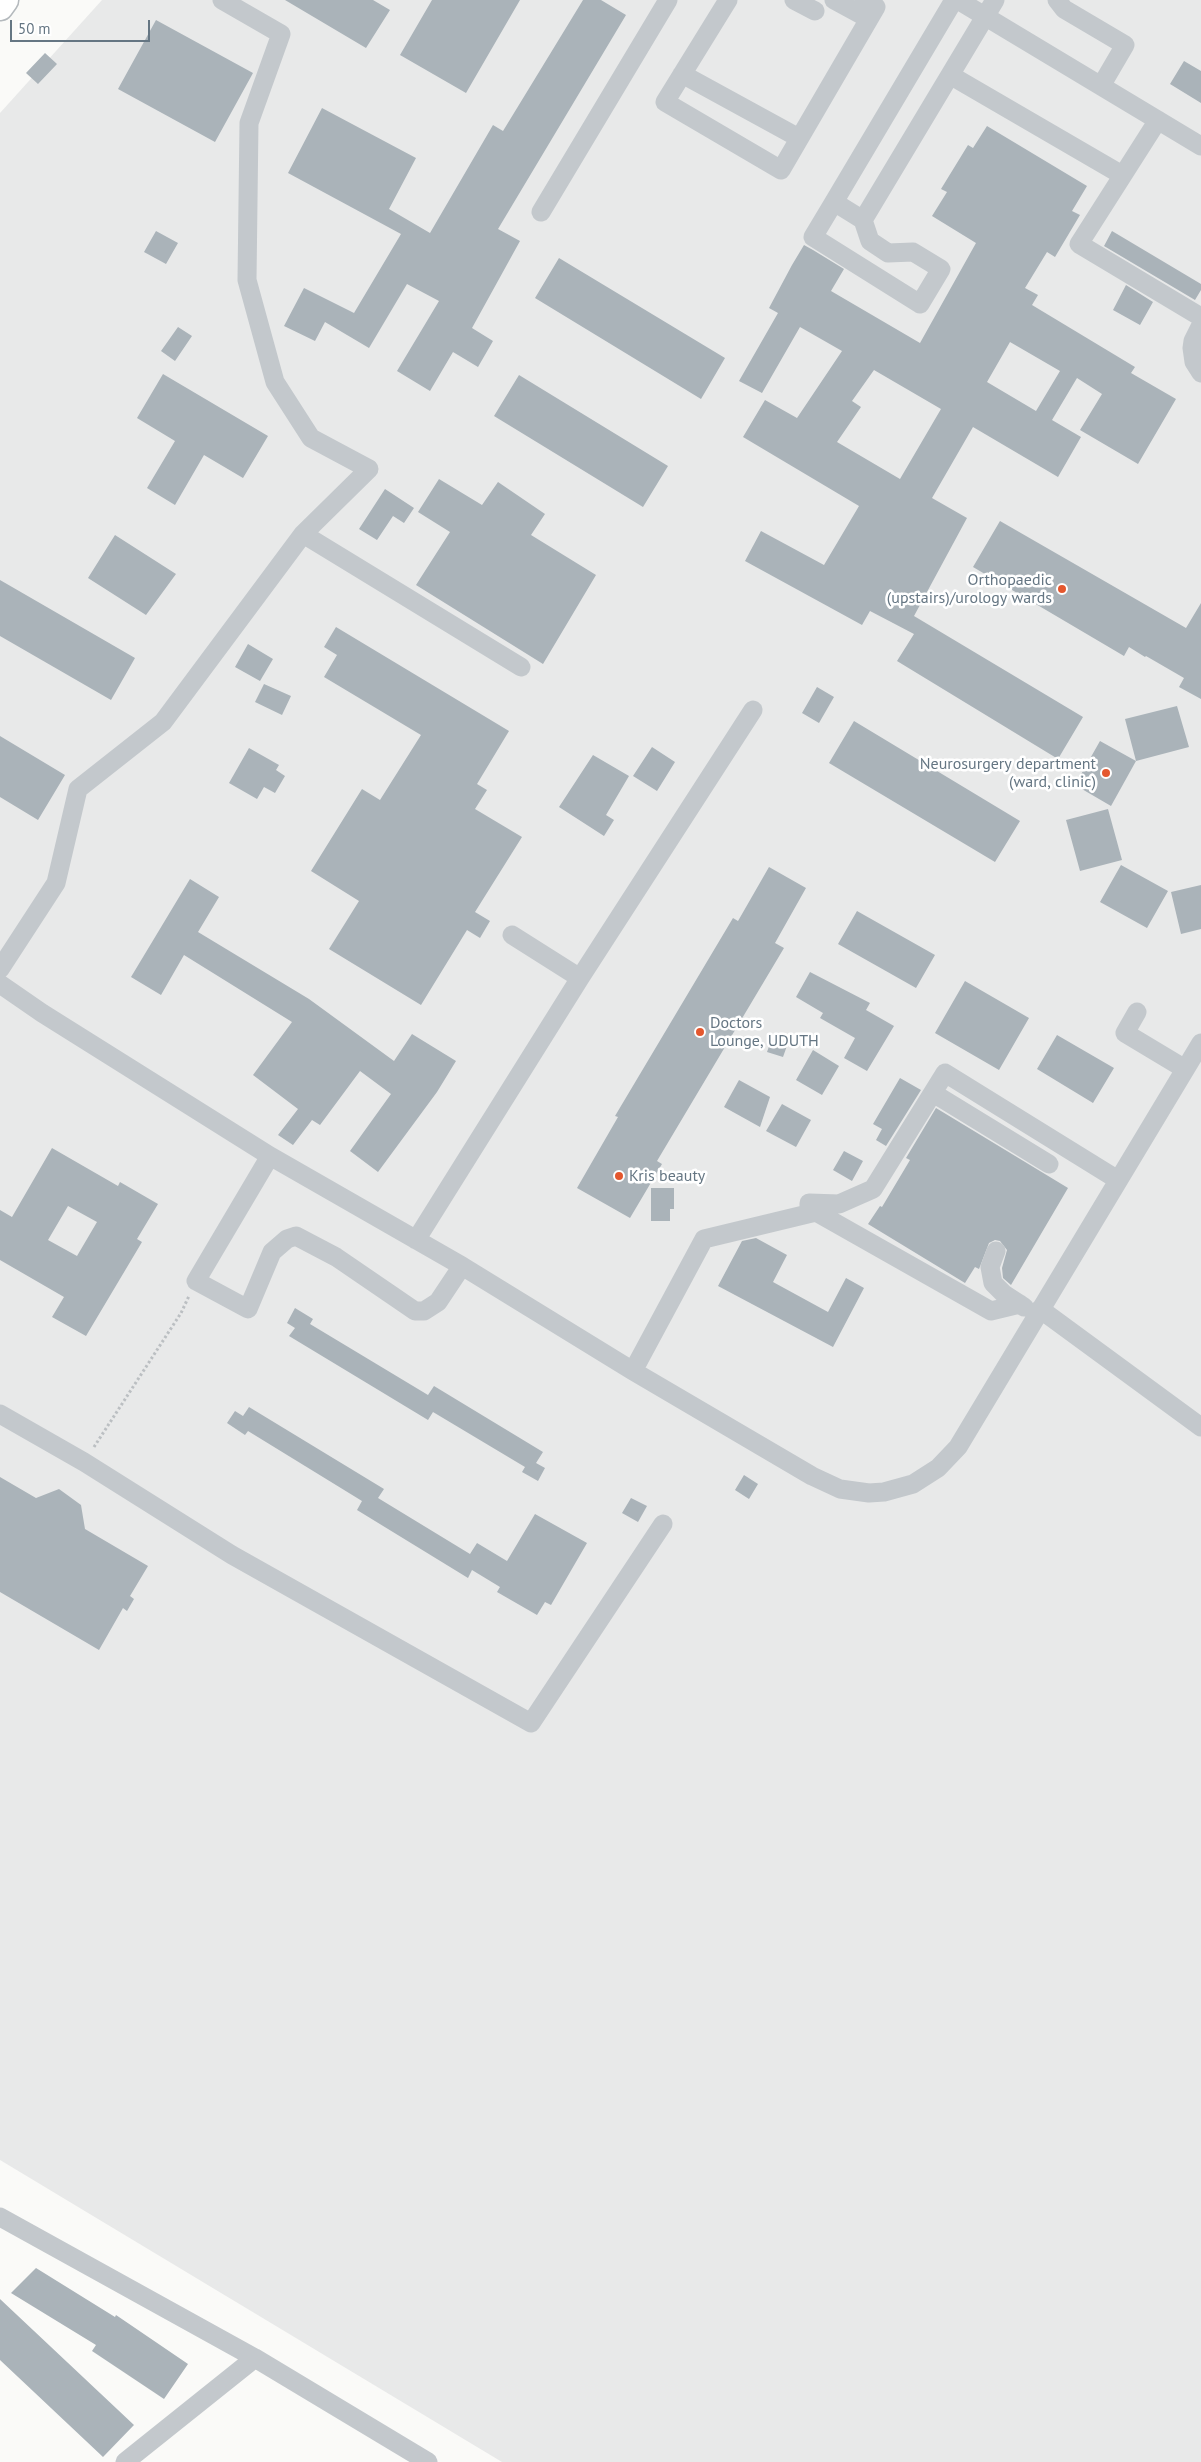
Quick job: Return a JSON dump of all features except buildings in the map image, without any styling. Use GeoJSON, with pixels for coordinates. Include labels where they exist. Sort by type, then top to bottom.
{"type":"FeatureCollection","features":[{"type":"Feature","properties":{"kind":"highway"},"geometry":{"type":"LineString","coordinates":[[0,7],[5,0]]}},
{"type":"Feature","properties":{"kind":"street"},"geometry":{"type":"LineString","coordinates":[[0,969],[56,883],[78,789],[163,722],[303,534],[369,469],[311,438],[275,382],[247,280],[249,123],[281,34],[222,0]]}},
{"type":"Feature","properties":{"kind":"street"},"geometry":{"type":"LineString","coordinates":[[541,212],[668,0]]}},
{"type":"Feature","properties":{"kind":"street"},"geometry":{"type":"LineString","coordinates":[[728,0],[665,102],[781,170],[876,7],[864,0]]}},
{"type":"Feature","properties":{"kind":"street"},"geometry":{"type":"LineString","coordinates":[[794,0],[815,11]]}},
{"type":"Feature","properties":{"kind":"street"},"geometry":{"type":"LineString","coordinates":[[834,0],[869,19]]}},
{"type":"Feature","properties":{"kind":"street"},"geometry":{"type":"LineString","coordinates":[[834,202],[863,220],[870,241],[888,252],[913,252],[941,269],[920,304],[813,237],[954,0]]}},
{"type":"Feature","properties":{"kind":"street"},"geometry":{"type":"LineString","coordinates":[[958,0],[990,8],[1101,86],[1201,146]]}},
{"type":"Feature","properties":{"kind":"street"},"geometry":{"type":"LineString","coordinates":[[1057,0],[1064,9],[1125,45],[1101,86]]}},
{"type":"Feature","properties":{"kind":"street"},"geometry":{"type":"LineString","coordinates":[[863,220],[990,8]]}},
{"type":"Feature","properties":{"kind":"street"},"geometry":{"type":"LineString","coordinates":[[682,74],[799,138]]}},
{"type":"Feature","properties":{"kind":"street"},"geometry":{"type":"LineString","coordinates":[[950,75],[1122,176]]}},
{"type":"Feature","properties":{"kind":"street"},"geometry":{"type":"LineString","coordinates":[[1158,120],[1079,244],[1201,317]]}},
{"type":"Feature","properties":{"kind":"street"},"geometry":{"type":"LineString","coordinates":[[1201,325],[1192,348],[1194,362],[1201,373]]}},
{"type":"Feature","properties":{"kind":"street"},"geometry":{"type":"LineString","coordinates":[[303,534],[521,667]]}},
{"type":"Feature","properties":{"kind":"street"},"geometry":{"type":"LineString","coordinates":[[416,1240],[580,978],[752,710]]}},
{"type":"Feature","properties":{"kind":"street"},"geometry":{"type":"LineString","coordinates":[[512,935],[580,978]]}},
{"type":"Feature","properties":{"kind":"street"},"geometry":{"type":"LineString","coordinates":[[0,984],[42,1013],[270,1156],[462,1266],[633,1371],[826,1484],[854,1492],[884,1492],[912,1484],[926,1477],[949,1458],[1201,1043]]}},
{"type":"Feature","properties":{"kind":"street"},"geometry":{"type":"LineString","coordinates":[[1138,1012],[1125,1032],[1185,1069]]}},
{"type":"Feature","properties":{"kind":"street"},"geometry":{"type":"LineString","coordinates":[[809,1214],[809,1203],[839,1204],[873,1188],[945,1072],[1118,1180]]}},
{"type":"Feature","properties":{"kind":"street"},"geometry":{"type":"LineString","coordinates":[[933,1093],[1049,1164]]}},
{"type":"Feature","properties":{"kind":"street"},"geometry":{"type":"LineString","coordinates":[[270,1156],[196,1281],[248,1309],[272,1252],[287,1239],[296,1236],[336,1257],[415,1312],[424,1311],[438,1302],[462,1266]]}},
{"type":"Feature","properties":{"kind":"street"},"geometry":{"type":"LineString","coordinates":[[633,1371],[704,1239],[816,1212],[991,1311],[1020,1304]]}},
{"type":"Feature","properties":{"kind":"street"},"geometry":{"type":"LineString","coordinates":[[996,1251],[990,1267],[993,1283],[998,1289],[1020,1304],[1038,1313],[1201,1428]]}},
{"type":"Feature","properties":{"kind":"street"},"geometry":{"type":"LineString","coordinates":[[0,1414],[84,1462],[232,1555],[531,1723],[663,1524]]}},
{"type":"Feature","properties":{"kind":"street"},"geometry":{"type":"LineString","coordinates":[[0,2216],[255,2358],[428,2462]]}},
{"type":"Feature","properties":{"kind":"street"},"geometry":{"type":"LineString","coordinates":[[125,2462],[255,2358]]}},
{"type":"Feature","properties":{"kind":"path"},"geometry":{"type":"LineString","coordinates":[[84,1462],[181,1313]]}},
{"type":"Feature","properties":{"kind":"shaded area"},"geometry":{"type":"Polygon","coordinates":[[[102,0],[1201,0],[1201,2462],[502,2462],[0,2160],[0,113],[102,0]]]}},
{"type":"Feature","properties":{"kind":"place","name":"Orthopaedic (upstairs)/urology wards"},"geometry":{"type":"Point","coordinates":[1062,589]}},
{"type":"Feature","properties":{"kind":"place","name":"Neurosurgery department (ward, clinic)"},"geometry":{"type":"Point","coordinates":[1106,773]}},
{"type":"Feature","properties":{"kind":"place","name":"Doctors Lounge, UDUTH"},"geometry":{"type":"Point","coordinates":[700,1032]}},
{"type":"Feature","properties":{"kind":"place","name":"Kris beauty"},"geometry":{"type":"Point","coordinates":[619,1176]}}]}
